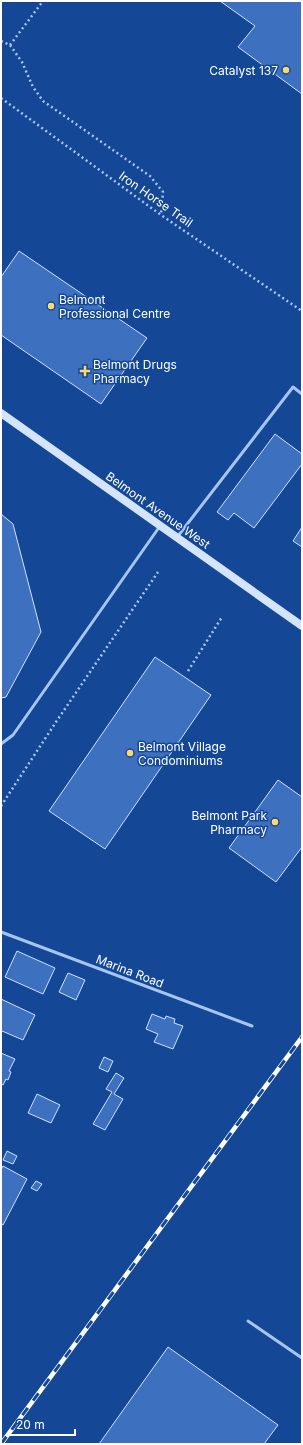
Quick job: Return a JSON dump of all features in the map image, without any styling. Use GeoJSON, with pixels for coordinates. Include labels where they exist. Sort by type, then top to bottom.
{"type":"FeatureCollection","features":[{"type":"Feature","properties":{"kind":"street","name":"Belmont Avenue West"},"geometry":{"type":"LineString","coordinates":[[1,413],[302,626]]}},
{"type":"Feature","properties":{"kind":"lane"},"geometry":{"type":"LineString","coordinates":[[177,538],[293,387],[302,394]]}},
{"type":"Feature","properties":{"kind":"lane"},"geometry":{"type":"LineString","coordinates":[[1,744],[13,735],[160,526]]}},
{"type":"Feature","properties":{"kind":"lane","name":"Marina Road"},"geometry":{"type":"LineString","coordinates":[[1,932],[252,1026]]}},
{"type":"Feature","properties":{"kind":"lane"},"geometry":{"type":"LineString","coordinates":[[248,1321],[302,1358]]}},
{"type":"Feature","properties":{"kind":"path"},"geometry":{"type":"LineString","coordinates":[[10,45],[43,1]]}},
{"type":"Feature","properties":{"kind":"path"},"geometry":{"type":"LineString","coordinates":[[1,42],[10,45],[22,62],[32,87],[43,101],[150,176],[163,192],[162,215]]}},
{"type":"Feature","properties":{"kind":"path","name":"Iron Horse Trail"},"geometry":{"type":"LineString","coordinates":[[1,98],[162,215],[302,311]]}},
{"type":"Feature","properties":{"kind":"path"},"geometry":{"type":"LineString","coordinates":[[1,806],[158,572]]}},
{"type":"Feature","properties":{"kind":"path"},"geometry":{"type":"LineString","coordinates":[[188,671],[222,617]]}},
{"type":"Feature","properties":{"kind":"building","name":"Catalyst 137"},"geometry":{"type":"Polygon","coordinates":[[[220,1],[302,1],[302,94],[238,47],[255,26],[220,1]]]}},
{"type":"Feature","properties":{"kind":"building","name":"Belmont Professional Centre"},"geometry":{"type":"Polygon","coordinates":[[[19,251],[147,338],[101,404],[1,335],[1,277],[19,251]]]}},
{"type":"Feature","properties":{"kind":"building"},"geometry":{"type":"Polygon","coordinates":[[[275,434],[302,454],[302,464],[254,528],[234,513],[228,520],[217,512],[275,434]]]}},
{"type":"Feature","properties":{"kind":"building"},"geometry":{"type":"Polygon","coordinates":[[[1,514],[13,524],[41,632],[6,697],[1,698],[1,514]]]}},
{"type":"Feature","properties":{"kind":"building"},"geometry":{"type":"Polygon","coordinates":[[[302,527],[302,547],[293,541],[302,527]]]}},
{"type":"Feature","properties":{"kind":"building","name":"Belmont Village Condominiums"},"geometry":{"type":"Polygon","coordinates":[[[155,657],[211,695],[105,849],[49,811],[155,657]]]}},
{"type":"Feature","properties":{"kind":"building","name":"Belmont Park Pharmacy"},"geometry":{"type":"Polygon","coordinates":[[[278,780],[302,797],[302,847],[276,882],[229,848],[278,780]]]}},
{"type":"Feature","properties":{"kind":"building"},"geometry":{"type":"Polygon","coordinates":[[[17,951],[55,968],[43,994],[5,977],[17,951]]]}},
{"type":"Feature","properties":{"kind":"building"},"geometry":{"type":"Polygon","coordinates":[[[68,973],[85,980],[76,1000],[59,992],[68,973]]]}},
{"type":"Feature","properties":{"kind":"building"},"geometry":{"type":"Polygon","coordinates":[[[1,999],[35,1015],[23,1040],[2,1031],[1,1034],[1,999]]]}},
{"type":"Feature","properties":{"kind":"building"},"geometry":{"type":"Polygon","coordinates":[[[152,1014],[165,1019],[166,1016],[175,1019],[174,1023],[183,1026],[173,1049],[154,1042],[158,1034],[146,1029],[152,1014]]]}},
{"type":"Feature","properties":{"kind":"building"},"geometry":{"type":"Polygon","coordinates":[[[1,1053],[15,1059],[9,1071],[11,1072],[8,1080],[6,1079],[3,1085],[1,1084],[1,1053]]]}},
{"type":"Feature","properties":{"kind":"building"},"geometry":{"type":"Polygon","coordinates":[[[104,1057],[113,1061],[108,1072],[99,1068],[104,1057]]]}},
{"type":"Feature","properties":{"kind":"building"},"geometry":{"type":"Polygon","coordinates":[[[116,1073],[124,1078],[114,1094],[123,1099],[105,1130],[93,1124],[112,1092],[106,1089],[116,1073]]]}},
{"type":"Feature","properties":{"kind":"building"},"geometry":{"type":"Polygon","coordinates":[[[37,1094],[60,1105],[51,1123],[28,1113],[37,1094]]]}},
{"type":"Feature","properties":{"kind":"building"},"geometry":{"type":"Polygon","coordinates":[[[7,1151],[17,1156],[13,1164],[3,1160],[7,1151]]]}},
{"type":"Feature","properties":{"kind":"building"},"geometry":{"type":"Polygon","coordinates":[[[3,1166],[27,1179],[3,1225],[1,1224],[1,1170],[3,1166]]]}},
{"type":"Feature","properties":{"kind":"building"},"geometry":{"type":"Polygon","coordinates":[[[36,1181],[42,1184],[37,1191],[31,1188],[36,1181]]]}},
{"type":"Feature","properties":{"kind":"building"},"geometry":{"type":"Polygon","coordinates":[[[168,1347],[278,1425],[264,1444],[99,1444],[168,1347]]]}},
{"type":"Feature","properties":{"kind":"railway"},"geometry":{"type":"LineString","coordinates":[[1,1444],[302,1037]]}},
{"type":"Feature","properties":{"kind":"place","name":"Catalyst 137"},"geometry":{"type":"Point","coordinates":[286,70]}},
{"type":"Feature","properties":{"kind":"place","name":"Belmont Professional Centre"},"geometry":{"type":"Point","coordinates":[51,306]}},
{"type":"Feature","properties":{"kind":"place","name":"Belmont Drugs Pharmacy"},"geometry":{"type":"Point","coordinates":[85,371]}},
{"type":"Feature","properties":{"kind":"place","name":"Belmont Village Condominiums"},"geometry":{"type":"Point","coordinates":[130,753]}},
{"type":"Feature","properties":{"kind":"place","name":"Belmont Park Pharmacy"},"geometry":{"type":"Point","coordinates":[275,822]}}]}
